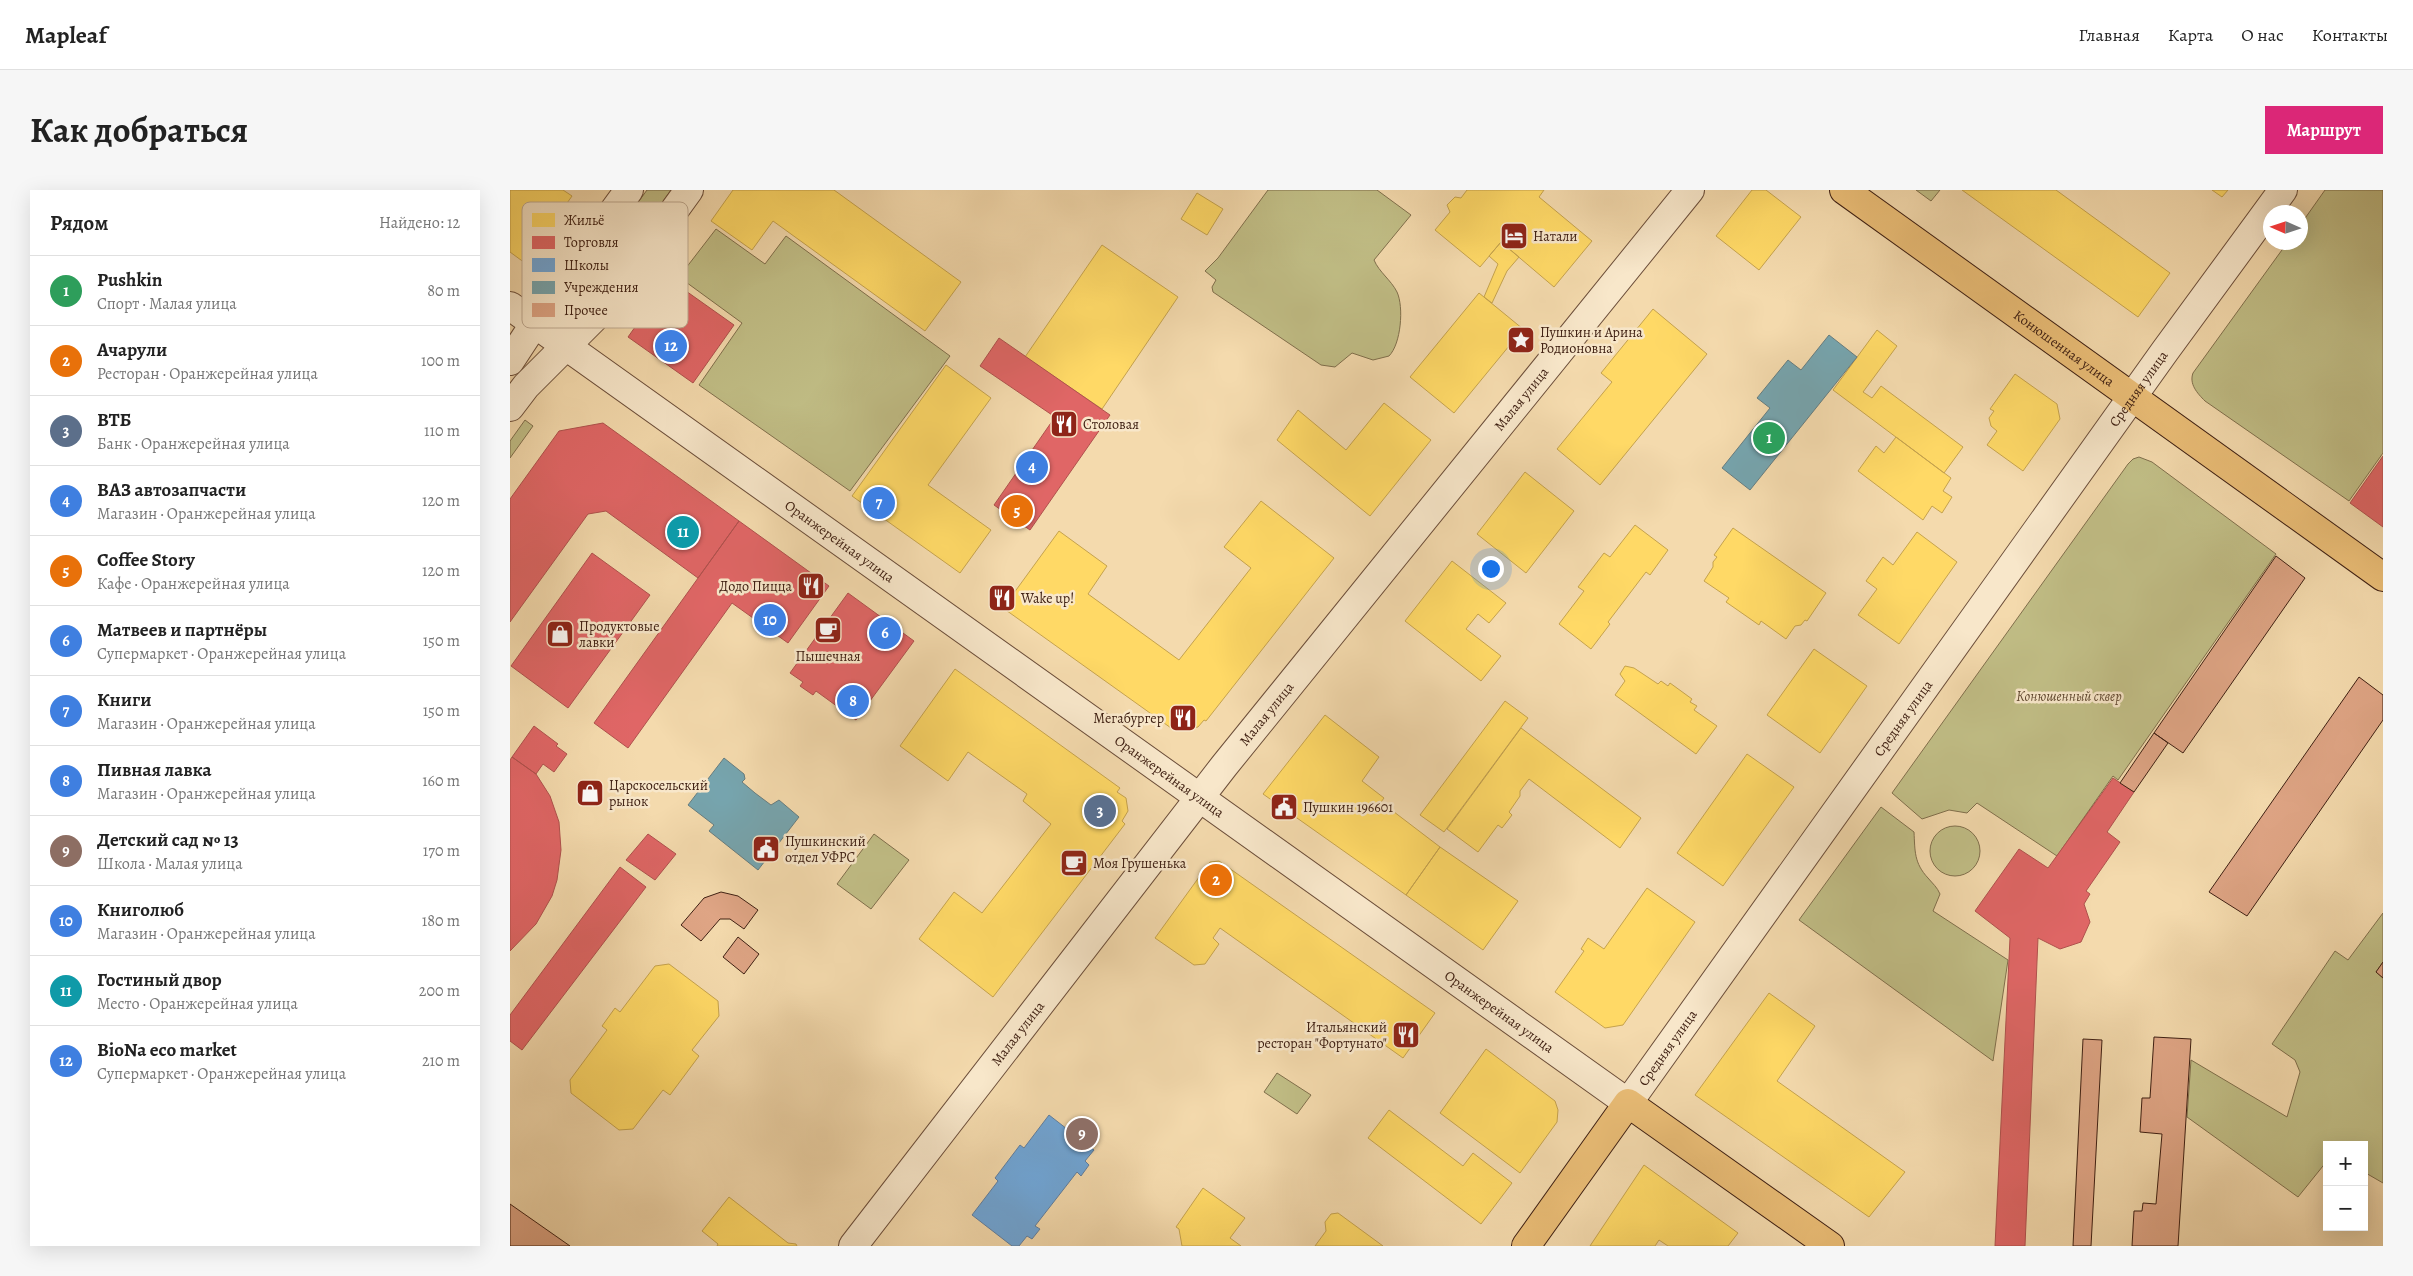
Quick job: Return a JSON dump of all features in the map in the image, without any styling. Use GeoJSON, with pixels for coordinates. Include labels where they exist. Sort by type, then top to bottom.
{"type":"FeatureCollection","features":[{"type":"Feature","properties":{"kind":"main road","name":"Конюшенная улица"},"geometry":{"type":"LineString","coordinates":[[1844,190],[2383,577]]}},
{"type":"Feature","properties":{"kind":"main road","name":"Средняя улица"},"geometry":{"type":"LineString","coordinates":[[1526,1246],[1628,1103]]}},
{"type":"Feature","properties":{"kind":"main road","name":"Оранжерейная улица"},"geometry":{"type":"LineString","coordinates":[[1628,1103],[1830,1246]]}},
{"type":"Feature","properties":{"kind":"street"},"geometry":{"type":"LineString","coordinates":[[620,202],[629,190]]}},
{"type":"Feature","properties":{"kind":"street"},"geometry":{"type":"LineString","coordinates":[[680,202],[689,190]]}},
{"type":"Feature","properties":{"kind":"street","name":"Малая улица"},"geometry":{"type":"LineString","coordinates":[[853,1246],[1199,798],[1690,190]]}},
{"type":"Feature","properties":{"kind":"street","name":"Средняя улица"},"geometry":{"type":"LineString","coordinates":[[1628,1103],[2282,190]]}},
{"type":"Feature","properties":{"kind":"street","name":"Оранжерейная улица"},"geometry":{"type":"LineString","coordinates":[[510,306],[522,315]]}},
{"type":"Feature","properties":{"kind":"street"},"geometry":{"type":"LineString","coordinates":[[510,361],[531,328]]}},
{"type":"Feature","properties":{"kind":"street","name":"Оранжерейная улица"},"geometry":{"type":"LineString","coordinates":[[540,328],[1628,1103]]}},
{"type":"Feature","properties":{"kind":"street"},"geometry":{"type":"LineString","coordinates":[[510,407],[526,386],[583,328]]}},
{"type":"Feature","properties":{"kind":"green space"},"geometry":{"type":"Polygon","coordinates":[[[647,190],[671,190],[662,202],[638,202],[647,190]]]}},
{"type":"Feature","properties":{"kind":"green space"},"geometry":{"type":"Polygon","coordinates":[[[1268,190],[1377,190],[1411,215],[1374,260],[1397,292],[1399,299],[1401,316],[1399,334],[1389,356],[1373,360],[1352,353],[1335,367],[1321,365],[1213,292],[1212,287],[1216,280],[1205,271],[1218,258],[1268,190]]]}},
{"type":"Feature","properties":{"kind":"green space"},"geometry":{"type":"Polygon","coordinates":[[[1916,190],[1940,190],[1931,201],[1916,190]]]}},
{"type":"Feature","properties":{"kind":"green space"},"geometry":{"type":"Polygon","coordinates":[[[2325,190],[2383,190],[2383,453],[2349,501],[2205,401],[2197,392],[2192,381],[2193,373],[2282,250],[2308,250],[2308,214],[2325,190]]]}},
{"type":"Feature","properties":{"kind":"green space"},"geometry":{"type":"Polygon","coordinates":[[[716,229],[765,264],[786,236],[950,356],[850,491],[699,385],[742,323],[688,284],[688,265],[716,229]]]}},
{"type":"Feature","properties":{"kind":"green space"},"geometry":{"type":"Polygon","coordinates":[[[525,420],[533,426],[510,458],[510,441],[525,420]]]}},
{"type":"Feature","properties":{"kind":"green space","name":"Конюшенный сквер"},"geometry":{"type":"Polygon","coordinates":[[[2139,457],[2152,462],[2276,554],[2118,780],[2113,776],[2057,856],[1977,803],[1967,813],[1949,810],[1922,819],[1892,793],[2128,464],[2133,459],[2139,457]]]}},
{"type":"Feature","properties":{"kind":"green space"},"geometry":{"type":"Polygon","coordinates":[[[1881,807],[1914,832],[1915,851],[1920,867],[1940,894],[1933,911],[2008,960],[1993,1061],[1799,920],[1881,807]]]}},
{"type":"Feature","properties":{"kind":"green space"},"geometry":{"type":"Polygon","coordinates":[[[1955,826],[1969,830],[1976,837],[1980,851],[1976,865],[1969,872],[1955,876],[1941,872],[1934,865],[1930,851],[1934,837],[1941,830],[1955,826]]]}},
{"type":"Feature","properties":{"kind":"green space"},"geometry":{"type":"Polygon","coordinates":[[[874,834],[909,860],[871,909],[837,884],[874,834]]]}},
{"type":"Feature","properties":{"kind":"green space"},"geometry":{"type":"Polygon","coordinates":[[[2383,913],[2383,962],[2376,972],[2383,978],[2383,1183],[2368,1174],[2368,1141],[2323,1141],[2323,1166],[2298,1197],[2187,1117],[2191,1060],[2287,1117],[2300,1072],[2295,1060],[2272,1044],[2335,951],[2348,960],[2383,913]]]}},
{"type":"Feature","properties":{"kind":"green space"},"geometry":{"type":"Polygon","coordinates":[[[1277,1073],[1311,1095],[1297,1114],[1264,1092],[1277,1073]]]}},
{"type":"Feature","properties":{"kind":"building: Жильё"},"geometry":{"type":"Polygon","coordinates":[[[510,190],[563,190],[572,196],[568,202],[522,202],[522,261],[510,252],[510,190]]]}},
{"type":"Feature","properties":{"kind":"building: Жильё"},"geometry":{"type":"Polygon","coordinates":[[[733,190],[834,190],[961,282],[925,331],[773,221],[752,250],[711,221],[733,190]]]}},
{"type":"Feature","properties":{"kind":"building: Жильё","name":"Натали"},"geometry":{"type":"Polygon","coordinates":[[[1467,190],[1544,190],[1539,197],[1592,241],[1554,287],[1501,242],[1480,267],[1435,230],[1450,212],[1447,205],[1455,197],[1461,198],[1467,190]]]}},
{"type":"Feature","properties":{"kind":"building: Жильё"},"geometry":{"type":"Polygon","coordinates":[[[1752,190],[1766,190],[1801,217],[1759,270],[1716,236],[1752,190]]]}},
{"type":"Feature","properties":{"kind":"building: Жильё"},"geometry":{"type":"Polygon","coordinates":[[[1962,190],[2056,190],[2170,273],[2138,317],[1962,190]]]}},
{"type":"Feature","properties":{"kind":"building: Жильё"},"geometry":{"type":"Polygon","coordinates":[[[2212,190],[2228,190],[2222,197],[2212,190]]]}},
{"type":"Feature","properties":{"kind":"building: Жильё"},"geometry":{"type":"Polygon","coordinates":[[[1197,193],[1223,209],[1207,235],[1181,219],[1197,193]]]}},
{"type":"Feature","properties":{"kind":"building: Жильё"},"geometry":{"type":"Polygon","coordinates":[[[1501,242],[1519,257],[1507,271],[1492,303],[1484,297],[1498,264],[1489,256],[1501,242]]]}},
{"type":"Feature","properties":{"kind":"building: Жильё"},"geometry":{"type":"Polygon","coordinates":[[[1102,245],[1178,297],[1102,409],[1025,357],[1102,245]]]}},
{"type":"Feature","properties":{"kind":"building: Жильё"},"geometry":{"type":"Polygon","coordinates":[[[1479,293],[1523,329],[1454,413],[1410,377],[1479,293]]]}},
{"type":"Feature","properties":{"kind":"building: Жильё"},"geometry":{"type":"Polygon","coordinates":[[[1653,309],[1707,354],[1600,485],[1557,449],[1612,382],[1601,373],[1653,309]]]}},
{"type":"Feature","properties":{"kind":"building: Жильё"},"geometry":{"type":"Polygon","coordinates":[[[1877,330],[1897,346],[1863,392],[1872,398],[1881,386],[1963,447],[1944,473],[1833,390],[1877,330]]]}},
{"type":"Feature","properties":{"kind":"building: Жильё"},"geometry":{"type":"Polygon","coordinates":[[[946,365],[991,398],[928,485],[991,530],[960,573],[852,496],[946,365]]]}},
{"type":"Feature","properties":{"kind":"building: Жильё"},"geometry":{"type":"Polygon","coordinates":[[[2015,374],[2057,404],[2060,419],[2023,471],[1987,445],[1997,431],[1991,426],[1989,418],[1994,411],[1990,409],[2015,374]]]}},
{"type":"Feature","properties":{"kind":"building: Жильё"},"geometry":{"type":"Polygon","coordinates":[[[1384,403],[1431,440],[1370,516],[1277,440],[1298,410],[1346,450],[1384,403]]]}},
{"type":"Feature","properties":{"kind":"building: Жильё"},"geometry":{"type":"Polygon","coordinates":[[[1896,437],[1951,478],[1943,491],[1952,497],[1942,513],[1932,506],[1923,520],[1858,471],[1876,446],[1884,453],[1896,437]]]}},
{"type":"Feature","properties":{"kind":"building: Жильё"},"geometry":{"type":"Polygon","coordinates":[[[1525,472],[1574,511],[1526,573],[1477,534],[1525,472]]]}},
{"type":"Feature","properties":{"kind":"building: Жильё"},"geometry":{"type":"Polygon","coordinates":[[[1261,501],[1334,558],[1206,721],[1204,720],[1198,727],[1181,730],[1174,725],[1171,728],[1003,608],[1059,531],[1107,566],[1088,594],[1179,660],[1251,568],[1224,547],[1261,501]]]}},
{"type":"Feature","properties":{"kind":"building: Жильё"},"geometry":{"type":"Polygon","coordinates":[[[1635,525],[1668,550],[1650,575],[1646,572],[1608,622],[1610,624],[1591,649],[1559,624],[1584,591],[1578,587],[1604,553],[1610,557],[1635,525]]]}},
{"type":"Feature","properties":{"kind":"building: Жильё"},"geometry":{"type":"Polygon","coordinates":[[[1733,528],[1826,593],[1807,621],[1805,620],[1801,625],[1795,626],[1786,639],[1761,621],[1759,625],[1726,602],[1729,598],[1704,581],[1717,557],[1714,555],[1733,528]]]}},
{"type":"Feature","properties":{"kind":"building: Жильё"},"geometry":{"type":"Polygon","coordinates":[[[1917,532],[1957,562],[1899,644],[1858,615],[1877,589],[1866,581],[1883,557],[1893,565],[1917,532]]]}},
{"type":"Feature","properties":{"kind":"building: Жильё"},"geometry":{"type":"Polygon","coordinates":[[[1452,561],[1506,603],[1489,623],[1478,614],[1466,629],[1501,656],[1481,681],[1405,621],[1452,561]]]}},
{"type":"Feature","properties":{"kind":"building: Жильё"},"geometry":{"type":"Polygon","coordinates":[[[1814,649],[1867,686],[1820,753],[1767,715],[1814,649]]]}},
{"type":"Feature","properties":{"kind":"building: Жильё"},"geometry":{"type":"Polygon","coordinates":[[[1625,666],[1634,668],[1658,684],[1661,681],[1668,686],[1670,683],[1692,699],[1690,702],[1697,706],[1694,710],[1717,726],[1696,754],[1615,695],[1625,681],[1620,674],[1625,666]]]}},
{"type":"Feature","properties":{"kind":"building: Жильё"},"geometry":{"type":"Polygon","coordinates":[[[955,669],[1120,788],[1117,792],[1126,798],[1128,811],[1122,821],[1125,824],[993,997],[919,939],[954,892],[982,913],[1051,824],[1023,801],[1027,794],[968,752],[948,781],[900,746],[955,669]]]}},
{"type":"Feature","properties":{"kind":"building: Жильё"},"geometry":{"type":"Polygon","coordinates":[[[1505,701],[1528,718],[1444,832],[1420,815],[1505,701]]]}},
{"type":"Feature","properties":{"kind":"building: Жильё"},"geometry":{"type":"Polygon","coordinates":[[[1325,715],[1379,757],[1362,781],[1384,798],[1381,802],[1440,847],[1406,895],[1263,794],[1325,715]]]}},
{"type":"Feature","properties":{"kind":"building: Жильё"},"geometry":{"type":"Polygon","coordinates":[[[1521,728],[1641,818],[1620,848],[1529,779],[1509,812],[1512,815],[1502,828],[1498,825],[1478,852],[1447,829],[1521,728]]]}},
{"type":"Feature","properties":{"kind":"building: Жильё"},"geometry":{"type":"Polygon","coordinates":[[[1747,754],[1794,787],[1723,886],[1677,853],[1747,754]]]}},
{"type":"Feature","properties":{"kind":"building: Жильё"},"geometry":{"type":"Polygon","coordinates":[[[1440,847],[1518,901],[1483,950],[1406,895],[1440,847]]]}},
{"type":"Feature","properties":{"kind":"building: Жильё"},"geometry":{"type":"Polygon","coordinates":[[[1219,861],[1435,1013],[1403,1058],[1220,928],[1213,938],[1219,944],[1205,964],[1194,965],[1155,938],[1210,862],[1219,861]]]}},
{"type":"Feature","properties":{"kind":"building: Жильё"},"geometry":{"type":"Polygon","coordinates":[[[1647,888],[1695,922],[1623,1025],[1605,1028],[1555,992],[1584,951],[1581,949],[1588,938],[1604,949],[1647,888]]]}},
{"type":"Feature","properties":{"kind":"building: Жильё"},"geometry":{"type":"Polygon","coordinates":[[[669,964],[718,1001],[719,1016],[692,1050],[699,1056],[670,1095],[663,1090],[633,1129],[619,1130],[571,1093],[570,1080],[607,1030],[602,1026],[615,1008],[620,1012],[655,966],[669,964]]]}},
{"type":"Feature","properties":{"kind":"building: Жильё"},"geometry":{"type":"Polygon","coordinates":[[[1769,993],[1815,1026],[1777,1081],[1905,1172],[1869,1217],[1695,1095],[1769,993]]]}},
{"type":"Feature","properties":{"kind":"building: Жильё"},"geometry":{"type":"Polygon","coordinates":[[[1486,1049],[1555,1101],[1558,1110],[1557,1122],[1520,1173],[1440,1113],[1486,1049]]]}},
{"type":"Feature","properties":{"kind":"building: Жильё"},"geometry":{"type":"Polygon","coordinates":[[[1389,1110],[1463,1166],[1473,1153],[1512,1183],[1481,1224],[1368,1138],[1389,1110]]]}},
{"type":"Feature","properties":{"kind":"building: Жильё"},"geometry":{"type":"Polygon","coordinates":[[[1644,1165],[1738,1233],[1728,1246],[1668,1246],[1659,1240],[1655,1246],[1590,1246],[1644,1165]]]}},
{"type":"Feature","properties":{"kind":"building: Жильё"},"geometry":{"type":"Polygon","coordinates":[[[1203,1188],[1245,1218],[1230,1238],[1241,1246],[1182,1246],[1179,1229],[1176,1227],[1203,1188]]]}},
{"type":"Feature","properties":{"kind":"building: Жильё"},"geometry":{"type":"Polygon","coordinates":[[[729,1197],[788,1243],[796,1244],[797,1246],[717,1246],[718,1244],[702,1231],[729,1197]]]}},
{"type":"Feature","properties":{"kind":"building: Жильё"},"geometry":{"type":"Polygon","coordinates":[[[1338,1213],[1383,1246],[1315,1246],[1326,1231],[1325,1222],[1331,1214],[1338,1213]]]}},
{"type":"Feature","properties":{"kind":"building: Торговля"},"geometry":{"type":"Polygon","coordinates":[[[688,292],[734,325],[693,383],[628,337],[634,328],[688,328],[688,292]]]}},
{"type":"Feature","properties":{"kind":"building: Торговля"},"geometry":{"type":"Polygon","coordinates":[[[999,338],[1110,415],[1030,530],[994,505],[1055,417],[980,366],[999,338]]]}},
{"type":"Feature","properties":{"kind":"building: Торговля"},"geometry":{"type":"Polygon","coordinates":[[[603,423],[739,521],[698,578],[606,511],[588,514],[510,622],[510,499],[559,431],[603,423]]]}},
{"type":"Feature","properties":{"kind":"building: Торговля"},"geometry":{"type":"Polygon","coordinates":[[[2383,456],[2383,527],[2350,503],[2383,456]]]}},
{"type":"Feature","properties":{"kind":"building: Торговля"},"geometry":{"type":"Polygon","coordinates":[[[739,521],[829,586],[788,643],[732,603],[628,748],[594,723],[739,521]]]}},
{"type":"Feature","properties":{"kind":"building: Торговля"},"geometry":{"type":"Polygon","coordinates":[[[592,553],[650,595],[568,708],[511,666],[592,553]]]}},
{"type":"Feature","properties":{"kind":"building: Торговля"},"geometry":{"type":"Polygon","coordinates":[[[848,593],[914,641],[856,720],[816,691],[813,695],[800,686],[803,682],[790,673],[848,593]]]}},
{"type":"Feature","properties":{"kind":"building: Торговля"},"geometry":{"type":"Polygon","coordinates":[[[534,726],[558,744],[556,746],[567,754],[554,772],[543,764],[536,774],[512,757],[534,726]]]}},
{"type":"Feature","properties":{"kind":"building: Торговля"},"geometry":{"type":"Polygon","coordinates":[[[512,757],[536,774],[550,796],[559,822],[561,850],[557,880],[552,896],[536,924],[510,951],[510,760],[512,757]]]}},
{"type":"Feature","properties":{"kind":"building: Торговля"},"geometry":{"type":"Polygon","coordinates":[[[2113,778],[2134,792],[2107,832],[2120,842],[2086,891],[2090,894],[2084,904],[2090,922],[2081,942],[2060,949],[2038,938],[2025,1246],[1995,1246],[2010,938],[1975,911],[2019,849],[2048,868],[2113,778]]]}},
{"type":"Feature","properties":{"kind":"building: Торговля"},"geometry":{"type":"Polygon","coordinates":[[[648,834],[676,854],[655,880],[626,860],[648,834]]]}},
{"type":"Feature","properties":{"kind":"building: Торговля"},"geometry":{"type":"Polygon","coordinates":[[[620,867],[646,887],[522,1050],[510,1041],[510,1015],[620,867]]]}},
{"type":"Feature","properties":{"kind":"building: Школы"},"geometry":{"type":"Polygon","coordinates":[[[1049,1115],[1094,1150],[1085,1161],[1089,1165],[1081,1176],[1077,1172],[1035,1226],[1040,1229],[1032,1239],[1027,1236],[1019,1246],[1012,1246],[972,1215],[998,1181],[995,1178],[1020,1145],[1024,1148],[1049,1115]]]}},
{"type":"Feature","properties":{"kind":"building: Учреждения"},"geometry":{"type":"Polygon","coordinates":[[[1829,335],[1857,357],[1750,490],[1722,468],[1770,408],[1757,398],[1788,360],[1801,370],[1829,335]]]}},
{"type":"Feature","properties":{"kind":"building: Учреждения"},"geometry":{"type":"Polygon","coordinates":[[[724,758],[744,774],[745,779],[742,782],[755,793],[771,805],[779,800],[799,817],[758,870],[709,831],[714,825],[688,805],[724,758]]]}},
{"type":"Feature","properties":{"kind":"building: Прочее"},"geometry":{"type":"Polygon","coordinates":[[[2276,556],[2305,578],[2183,753],[2154,733],[2276,556]]]}},
{"type":"Feature","properties":{"kind":"building: Прочее"},"geometry":{"type":"Polygon","coordinates":[[[2359,677],[2383,695],[2383,720],[2247,916],[2209,892],[2359,677]]]}},
{"type":"Feature","properties":{"kind":"building: Прочее"},"geometry":{"type":"Polygon","coordinates":[[[2154,733],[2168,743],[2134,792],[2120,783],[2154,733]]]}},
{"type":"Feature","properties":{"kind":"building: Прочее"},"geometry":{"type":"Polygon","coordinates":[[[721,892],[738,896],[758,910],[744,929],[730,919],[720,919],[701,941],[681,925],[704,898],[721,892]]]}},
{"type":"Feature","properties":{"kind":"building: Прочее"},"geometry":{"type":"Polygon","coordinates":[[[738,937],[759,954],[744,974],[723,957],[738,937]]]}},
{"type":"Feature","properties":{"kind":"building: Прочее"},"geometry":{"type":"Polygon","coordinates":[[[2383,962],[2383,978],[2376,972],[2383,962]]]}},
{"type":"Feature","properties":{"kind":"building: Прочее"},"geometry":{"type":"Polygon","coordinates":[[[2154,1037],[2191,1039],[2178,1246],[2132,1246],[2134,1211],[2142,1211],[2143,1203],[2156,1204],[2162,1134],[2140,1132],[2142,1098],[2150,1098],[2154,1037]]]}},
{"type":"Feature","properties":{"kind":"building: Прочее"},"geometry":{"type":"Polygon","coordinates":[[[2083,1039],[2102,1040],[2091,1246],[2073,1246],[2083,1039]]]}},
{"type":"Feature","properties":{"kind":"building: Прочее"},"geometry":{"type":"Polygon","coordinates":[[[510,1204],[570,1246],[510,1246],[510,1204]]]}},
{"type":"Feature","properties":{"kind":"place","name":"Натали"},"geometry":{"type":"Point","coordinates":[1514,236]}},
{"type":"Feature","properties":{"kind":"place","name":"Пушкин и Арина Родионовна"},"geometry":{"type":"Point","coordinates":[1521,340]}},
{"type":"Feature","properties":{"kind":"place","name":"BioNa eco market"},"geometry":{"type":"Point","coordinates":[671,346]}},
{"type":"Feature","properties":{"kind":"place","name":"Столовая"},"geometry":{"type":"Point","coordinates":[1064,424]}},
{"type":"Feature","properties":{"kind":"place","name":"Pushkin"},"geometry":{"type":"Point","coordinates":[1769,438]}},
{"type":"Feature","properties":{"kind":"place","name":"ВАЗ автозапчасти"},"geometry":{"type":"Point","coordinates":[1032,467]}},
{"type":"Feature","properties":{"kind":"place","name":"Книги"},"geometry":{"type":"Point","coordinates":[879,503]}},
{"type":"Feature","properties":{"kind":"place","name":"Coffee Story"},"geometry":{"type":"Point","coordinates":[1017,511]}},
{"type":"Feature","properties":{"kind":"place","name":"Гостиный двор"},"geometry":{"type":"Point","coordinates":[683,532]}},
{"type":"Feature","properties":{"kind":"place","name":"Додо Пицца"},"geometry":{"type":"Point","coordinates":[811,586]}},
{"type":"Feature","properties":{"kind":"place","name":"Wake up!"},"geometry":{"type":"Point","coordinates":[1002,598]}},
{"type":"Feature","properties":{"kind":"place","name":"Книголюб"},"geometry":{"type":"Point","coordinates":[770,620]}},
{"type":"Feature","properties":{"kind":"place","name":"Пышечная"},"geometry":{"type":"Point","coordinates":[828,630]}},
{"type":"Feature","properties":{"kind":"place","name":"Матвеев и партнёры"},"geometry":{"type":"Point","coordinates":[885,633]}},
{"type":"Feature","properties":{"kind":"place","name":"Продуктовые лавки"},"geometry":{"type":"Point","coordinates":[560,634]}},
{"type":"Feature","properties":{"kind":"place","name":"Пивная лавка"},"geometry":{"type":"Point","coordinates":[853,701]}},
{"type":"Feature","properties":{"kind":"place","name":"Мегабургер"},"geometry":{"type":"Point","coordinates":[1183,718]}},
{"type":"Feature","properties":{"kind":"place","name":"Царскосельский рынок"},"geometry":{"type":"Point","coordinates":[590,793]}},
{"type":"Feature","properties":{"kind":"place","name":"Пушкин 196601"},"geometry":{"type":"Point","coordinates":[1284,807]}},
{"type":"Feature","properties":{"kind":"place","name":"ВТБ"},"geometry":{"type":"Point","coordinates":[1100,811]}},
{"type":"Feature","properties":{"kind":"place","name":"Пушкинский отдел УФРС"},"geometry":{"type":"Point","coordinates":[766,849]}},
{"type":"Feature","properties":{"kind":"place","name":"Моя Грушенька"},"geometry":{"type":"Point","coordinates":[1074,863]}},
{"type":"Feature","properties":{"kind":"place","name":"Ачарули"},"geometry":{"type":"Point","coordinates":[1216,880]}},
{"type":"Feature","properties":{"kind":"place","name":"Итальянский ресторан \"Фортунато\""},"geometry":{"type":"Point","coordinates":[1406,1035]}},
{"type":"Feature","properties":{"kind":"place","name":"Детский сад № 13"},"geometry":{"type":"Point","coordinates":[1082,1134]}}]}
